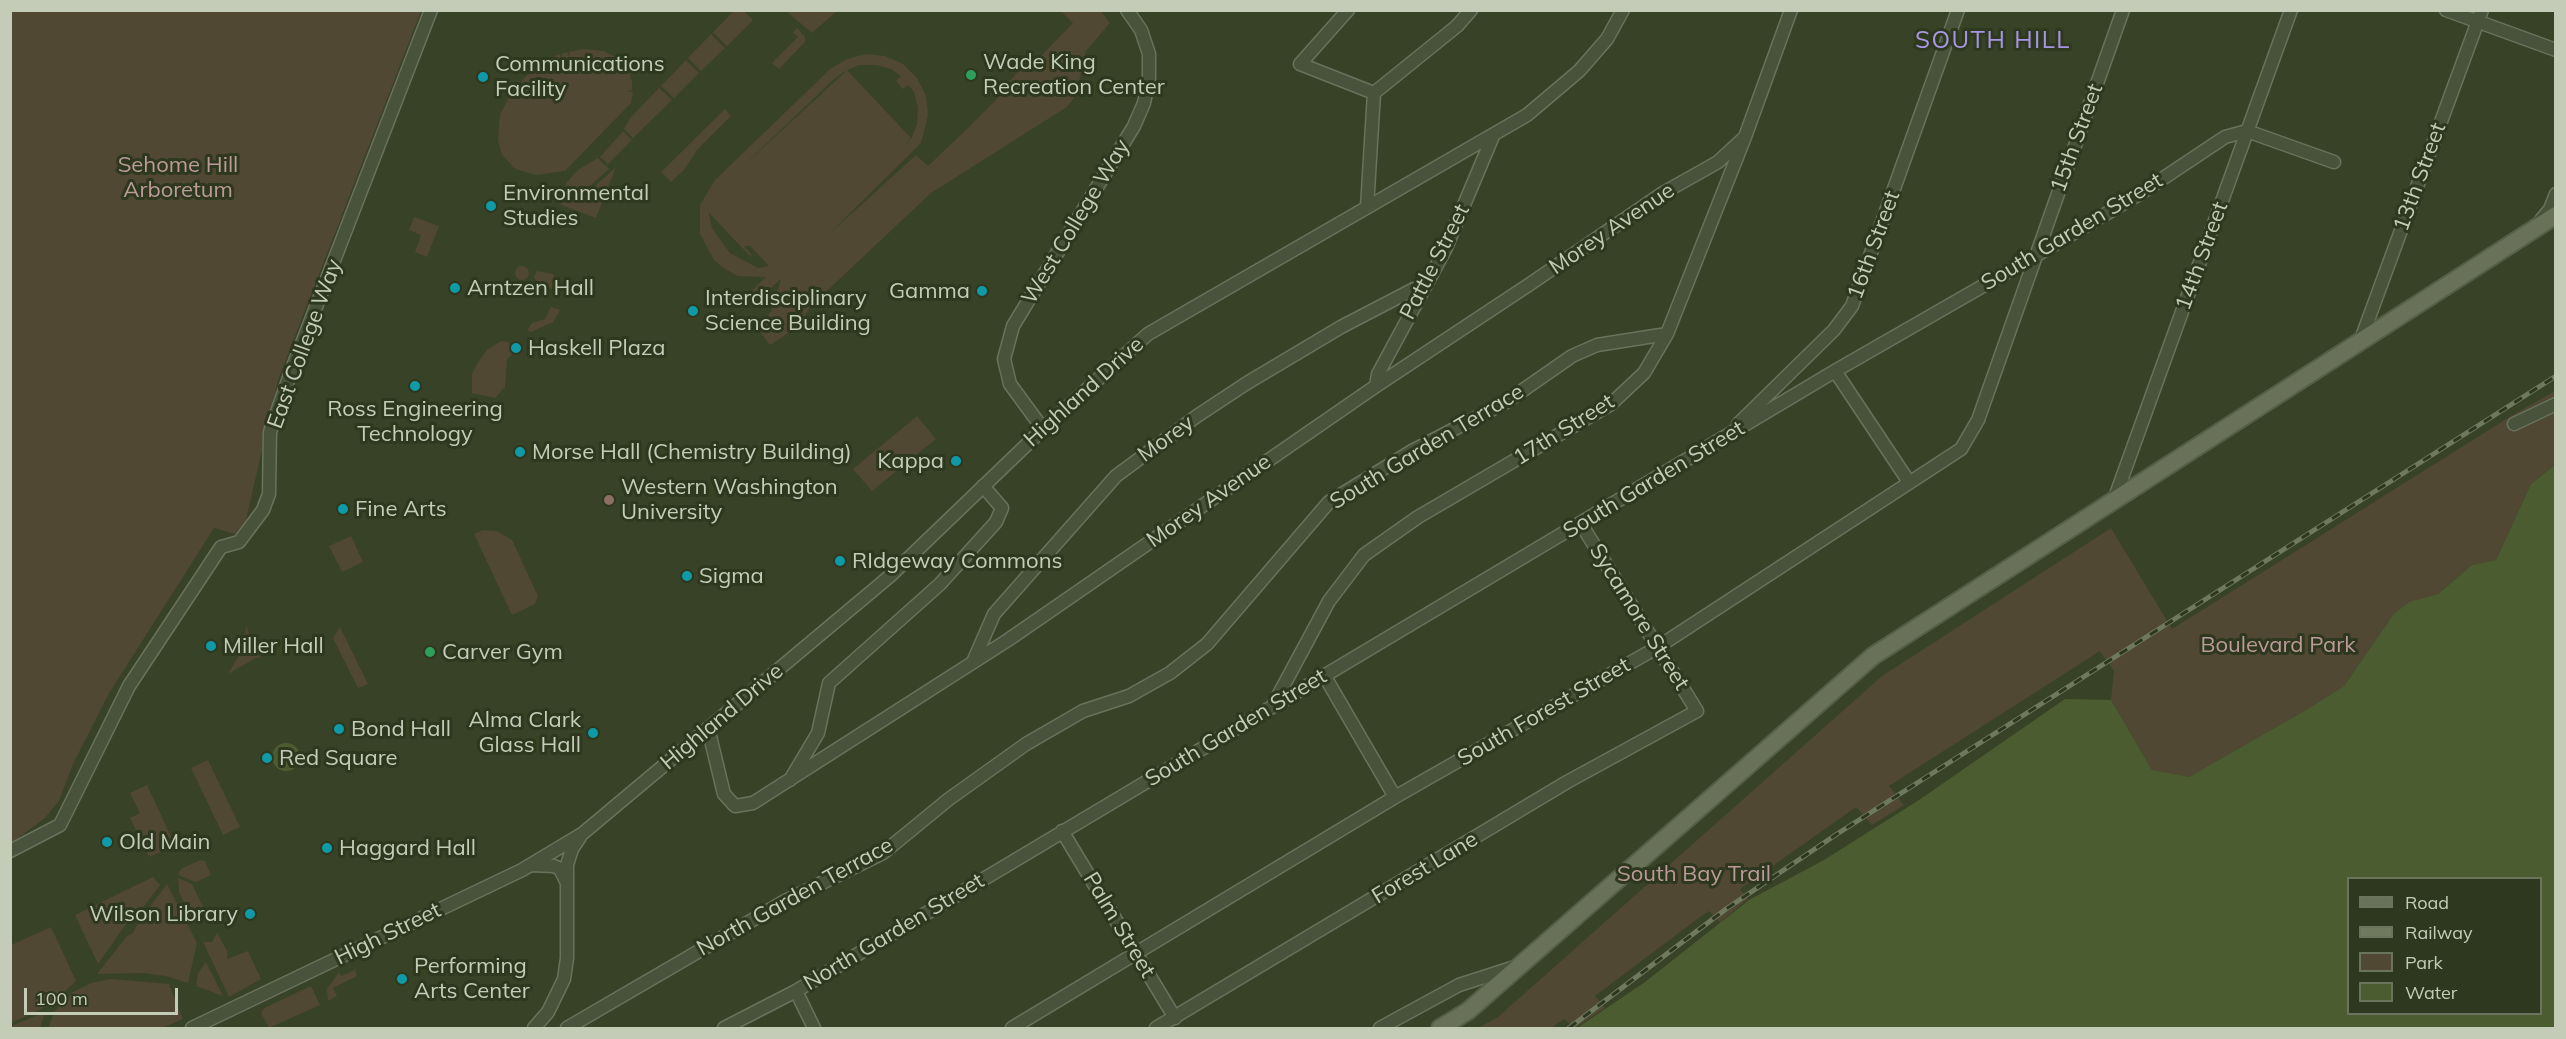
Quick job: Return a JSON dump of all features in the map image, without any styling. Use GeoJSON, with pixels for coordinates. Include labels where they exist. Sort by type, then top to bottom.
{"type":"FeatureCollection","features":[{"type":"Feature","properties":{"kind":"main road"},"geometry":{"type":"LineString","coordinates":[[1440,1029],[1468,1011],[1873,656],[2360,344],[2556,215]]}},
{"type":"Feature","properties":{"kind":"street","name":"East College Way"},"geometry":{"type":"LineString","coordinates":[[10,851],[60,825],[129,686],[221,547],[239,542],[263,510],[268,494],[270,432],[292,369],[431,10]]}},
{"type":"Feature","properties":{"kind":"street","name":"West College Way"},"geometry":{"type":"LineString","coordinates":[[1043,429],[1010,384],[1004,359],[1013,326],[1134,126],[1144,103],[1149,78],[1149,54],[1141,30],[1127,10]]}},
{"type":"Feature","properties":{"kind":"street"},"geometry":{"type":"LineString","coordinates":[[1348,10],[1300,64],[1374,93]]}},
{"type":"Feature","properties":{"kind":"street"},"geometry":{"type":"LineString","coordinates":[[1367,207],[1374,93],[1457,26],[1471,10]]}},
{"type":"Feature","properties":{"kind":"street","name":"Highland Drive"},"geometry":{"type":"LineString","coordinates":[[582,834],[890,576],[1043,429],[1148,334],[1527,115],[1579,71],[1607,39],[1623,10]]}},
{"type":"Feature","properties":{"kind":"street","name":"17th Street"},"geometry":{"type":"LineString","coordinates":[[1270,710],[1329,601],[1364,555],[1418,517],[1611,404],[1644,373],[1667,334],[1745,137],[1791,10]]}},
{"type":"Feature","properties":{"kind":"street","name":"16th Street"},"geometry":{"type":"LineString","coordinates":[[1724,438],[1834,330],[1852,306],[1958,10]]}},
{"type":"Feature","properties":{"kind":"street","name":"15th Street"},"geometry":{"type":"LineString","coordinates":[[1946,459],[1961,449],[1978,420],[2123,10]]}},
{"type":"Feature","properties":{"kind":"street","name":"14th Street"},"geometry":{"type":"LineString","coordinates":[[2114,501],[2291,10]]}},
{"type":"Feature","properties":{"kind":"street"},"geometry":{"type":"LineString","coordinates":[[2446,10],[2480,16],[2556,50]]}},
{"type":"Feature","properties":{"kind":"street","name":"13th Street"},"geometry":{"type":"LineString","coordinates":[[2360,344],[2480,16]]}},
{"type":"Feature","properties":{"kind":"street"},"geometry":{"type":"LineString","coordinates":[[2247,131],[2334,162]]}},
{"type":"Feature","properties":{"kind":"street","name":"South Garden Street"},"geometry":{"type":"LineString","coordinates":[[1062,831],[1270,710],[1324,675],[1835,371],[2035,256],[2140,193],[2225,136],[2247,131]]}},
{"type":"Feature","properties":{"kind":"street","name":"Pattle Street"},"geometry":{"type":"LineString","coordinates":[[1376,386],[1378,374],[1445,250],[1493,136]]}},
{"type":"Feature","properties":{"kind":"street","name":"Morey Avenue"},"geometry":{"type":"LineString","coordinates":[[708,728],[724,794],[735,806],[753,803],[973,663],[1376,386],[1476,321],[1663,193],[1719,162],[1745,137]]}},
{"type":"Feature","properties":{"kind":"street"},"geometry":{"type":"LineString","coordinates":[[2530,232],[2550,209],[2556,194]]}},
{"type":"Feature","properties":{"kind":"street","name":"Morey"},"geometry":{"type":"LineString","coordinates":[[973,663],[994,614],[1116,476],[1197,416],[1247,383],[1341,327],[1414,289],[1423,288]]}},
{"type":"Feature","properties":{"kind":"street","name":"South Garden Terrace"},"geometry":{"type":"LineString","coordinates":[[1015,752],[1083,711],[1128,696],[1170,673],[1207,644],[1329,502],[1412,451],[1506,402],[1572,356],[1597,345],[1667,334]]}},
{"type":"Feature","properties":{"kind":"street"},"geometry":{"type":"LineString","coordinates":[[1835,371],[1909,482]]}},
{"type":"Feature","properties":{"kind":"street"},"geometry":{"type":"LineString","coordinates":[[2514,424],[2556,404]]}},
{"type":"Feature","properties":{"kind":"street","name":"South Forest Street"},"geometry":{"type":"LineString","coordinates":[[1012,1029],[1395,797],[1658,647],[1946,459]]}},
{"type":"Feature","properties":{"kind":"street"},"geometry":{"type":"LineString","coordinates":[[789,782],[818,733],[829,683],[940,584],[996,522],[1002,508],[983,486]]}},
{"type":"Feature","properties":{"kind":"street","name":"Sycamore Street"},"geometry":{"type":"LineString","coordinates":[[1581,524],[1697,711]]}},
{"type":"Feature","properties":{"kind":"street"},"geometry":{"type":"LineString","coordinates":[[1324,675],[1395,797]]}},
{"type":"Feature","properties":{"kind":"street","name":"Forest Lane"},"geometry":{"type":"LineString","coordinates":[[1156,1029],[1189,1007],[1347,916],[1568,782],[1697,711]]}},
{"type":"Feature","properties":{"kind":"street","name":"North Garden Terrace"},"geometry":{"type":"LineString","coordinates":[[567,1029],[784,901],[883,853],[949,799],[1015,752]]}},
{"type":"Feature","properties":{"kind":"street","name":"Palm Street"},"geometry":{"type":"LineString","coordinates":[[1062,831],[1175,1018]]}},
{"type":"Feature","properties":{"kind":"street","name":"North Garden Street"},"geometry":{"type":"LineString","coordinates":[[724,1029],[796,991],[1062,831]]}},
{"type":"Feature","properties":{"kind":"street"},"geometry":{"type":"LineString","coordinates":[[534,1029],[548,1012],[564,979],[567,958],[568,859],[582,834]]}},
{"type":"Feature","properties":{"kind":"street","name":"High Street"},"geometry":{"type":"LineString","coordinates":[[192,1029],[530,865],[582,834]]}},
{"type":"Feature","properties":{"kind":"street"},"geometry":{"type":"LineString","coordinates":[[530,865],[554,866],[560,869],[566,881]]}},
{"type":"Feature","properties":{"kind":"street"},"geometry":{"type":"LineString","coordinates":[[1380,1029],[1459,985],[1521,965]]}},
{"type":"Feature","properties":{"kind":"street"},"geometry":{"type":"LineString","coordinates":[[796,991],[814,1029]]}},
{"type":"Feature","properties":{"kind":"green space","name":"Sehome Hill Arboretum"},"geometry":{"type":"Polygon","coordinates":[[[11,11],[421,11],[278,380],[246,520],[235,534],[214,528],[108,695],[73,764],[59,801],[44,819],[11,843],[11,11]]]}},
{"type":"Feature","properties":{"kind":"green space"},"geometry":{"type":"Polygon","coordinates":[[[734,11],[744,11],[753,20],[727,46],[713,32],[734,11]]]}},
{"type":"Feature","properties":{"kind":"green space"},"geometry":{"type":"Polygon","coordinates":[[[786,11],[837,11],[812,33],[786,11]]]}},
{"type":"Feature","properties":{"kind":"green space"},"geometry":{"type":"Polygon","coordinates":[[[1061,11],[1101,11],[1110,23],[1086,51],[1076,95],[1067,107],[931,193],[812,305],[796,328],[770,345],[756,326],[764,322],[771,311],[781,279],[756,301],[749,294],[766,277],[738,276],[725,269],[714,260],[700,234],[700,205],[715,180],[830,69],[847,59],[866,54],[885,56],[903,64],[917,78],[926,96],[928,115],[921,143],[828,235],[916,155],[928,166],[1005,91],[1005,86],[1027,62],[1032,65],[1073,23],[1061,11]],[[859,65],[847,70],[911,138],[903,148],[911,139],[917,124],[918,108],[914,92],[901,76],[891,69],[876,65],[859,65]],[[845,71],[832,81],[740,169],[845,71]],[[709,213],[712,228],[730,253],[758,268],[769,266],[750,246],[744,246],[752,255],[750,256],[709,213]]]}},
{"type":"Feature","properties":{"kind":"green space"},"geometry":{"type":"Polygon","coordinates":[[[797,28],[805,37],[805,42],[779,69],[772,63],[798,37],[793,32],[797,28]]]}},
{"type":"Feature","properties":{"kind":"green space"},"geometry":{"type":"Polygon","coordinates":[[[711,34],[725,48],[701,71],[688,58],[711,34]]]}},
{"type":"Feature","properties":{"kind":"green space"},"geometry":{"type":"Polygon","coordinates":[[[583,49],[604,51],[621,60],[629,72],[631,79],[628,80],[632,79],[632,90],[627,91],[633,92],[631,103],[565,171],[536,175],[515,169],[502,155],[498,140],[500,115],[509,97],[525,77],[546,61],[559,54],[562,59],[561,54],[567,52],[570,58],[569,52],[583,49]]]}},
{"type":"Feature","properties":{"kind":"green space"},"geometry":{"type":"Polygon","coordinates":[[[686,60],[699,73],[674,98],[661,86],[686,60]]]}},
{"type":"Feature","properties":{"kind":"green space"},"geometry":{"type":"Polygon","coordinates":[[[901,76],[908,85],[903,89],[896,81],[901,76]]]}},
{"type":"Feature","properties":{"kind":"green space"},"geometry":{"type":"Polygon","coordinates":[[[659,88],[672,100],[633,138],[624,129],[630,118],[659,88]]]}},
{"type":"Feature","properties":{"kind":"green space"},"geometry":{"type":"Polygon","coordinates":[[[725,109],[731,116],[697,150],[684,170],[671,182],[661,172],[725,109]]]}},
{"type":"Feature","properties":{"kind":"green space"},"geometry":{"type":"Polygon","coordinates":[[[623,131],[632,140],[608,164],[600,157],[623,131]]]}},
{"type":"Feature","properties":{"kind":"green space"},"geometry":{"type":"Polygon","coordinates":[[[598,158],[609,169],[582,193],[561,198],[567,182],[578,170],[598,158]]]}},
{"type":"Feature","properties":{"kind":"green space"},"geometry":{"type":"Polygon","coordinates":[[[616,167],[596,218],[559,204],[583,197],[616,167]]]}},
{"type":"Feature","properties":{"kind":"green space"},"geometry":{"type":"Polygon","coordinates":[[[414,217],[439,226],[427,257],[415,252],[421,235],[409,230],[414,217]]]}},
{"type":"Feature","properties":{"kind":"green space"},"geometry":{"type":"Polygon","coordinates":[[[519,266],[525,266],[529,273],[525,280],[519,280],[515,276],[515,270],[519,266]]]}},
{"type":"Feature","properties":{"kind":"green space"},"geometry":{"type":"Polygon","coordinates":[[[537,271],[553,274],[557,281],[556,288],[550,289],[538,283],[534,277],[537,271]]]}},
{"type":"Feature","properties":{"kind":"green space"},"geometry":{"type":"Polygon","coordinates":[[[551,307],[560,310],[553,322],[531,332],[527,330],[532,323],[545,319],[551,307]]]}},
{"type":"Feature","properties":{"kind":"green space"},"geometry":{"type":"Polygon","coordinates":[[[501,341],[508,342],[513,352],[507,360],[505,387],[495,398],[472,393],[472,374],[478,362],[488,349],[501,341]]]}},
{"type":"Feature","properties":{"kind":"green space","name":"Boulevard Park"},"geometry":{"type":"Polygon","coordinates":[[[2555,391],[2555,465],[2531,484],[2496,560],[2472,565],[2438,594],[2418,600],[2393,615],[2344,686],[2306,710],[2189,777],[2169,775],[2152,770],[2111,700],[2114,671],[2100,651],[1889,786],[1904,805],[1872,825],[1856,807],[1740,889],[1748,899],[1720,922],[1709,911],[1704,914],[1595,996],[1605,1008],[1575,1028],[1564,1019],[1551,1028],[1478,1028],[1498,1017],[1882,676],[2111,528],[2172,629],[2511,416],[2555,391]]]}},
{"type":"Feature","properties":{"kind":"green space"},"geometry":{"type":"Polygon","coordinates":[[[917,416],[936,439],[872,491],[853,469],[917,416]]]}},
{"type":"Feature","properties":{"kind":"green space"},"geometry":{"type":"Polygon","coordinates":[[[483,530],[497,531],[512,540],[538,596],[535,604],[512,615],[474,534],[483,530]]]}},
{"type":"Feature","properties":{"kind":"green space"},"geometry":{"type":"Polygon","coordinates":[[[351,536],[363,562],[342,572],[329,546],[351,536]]]}},
{"type":"Feature","properties":{"kind":"green space"},"geometry":{"type":"Polygon","coordinates":[[[246,625],[254,648],[256,647],[261,658],[258,657],[228,674],[245,645],[246,625]]]}},
{"type":"Feature","properties":{"kind":"green space"},"geometry":{"type":"Polygon","coordinates":[[[340,627],[368,684],[358,688],[333,638],[340,627]]]}},
{"type":"Feature","properties":{"kind":"green space"},"geometry":{"type":"Polygon","coordinates":[[[208,760],[240,827],[223,835],[191,768],[208,760]]]}},
{"type":"Feature","properties":{"kind":"green space"},"geometry":{"type":"Polygon","coordinates":[[[147,785],[175,845],[149,857],[130,818],[140,813],[130,793],[147,785]]]}},
{"type":"Feature","properties":{"kind":"green space"},"geometry":{"type":"Polygon","coordinates":[[[200,860],[205,861],[211,875],[196,882],[178,875],[181,869],[200,860]]]}},
{"type":"Feature","properties":{"kind":"green space"},"geometry":{"type":"Polygon","coordinates":[[[153,877],[160,885],[135,918],[129,920],[98,964],[75,915],[153,877]]]}},
{"type":"Feature","properties":{"kind":"green space"},"geometry":{"type":"Polygon","coordinates":[[[178,878],[192,884],[208,918],[194,924],[179,892],[178,878]]]}},
{"type":"Feature","properties":{"kind":"green space"},"geometry":{"type":"Polygon","coordinates":[[[167,884],[197,943],[188,983],[166,976],[143,973],[97,974],[127,936],[133,933],[139,921],[167,884]]]}},
{"type":"Feature","properties":{"kind":"green space"},"geometry":{"type":"Polygon","coordinates":[[[51,927],[76,981],[50,1005],[11,1023],[11,945],[51,927]]]}},
{"type":"Feature","properties":{"kind":"green space"},"geometry":{"type":"Polygon","coordinates":[[[217,933],[227,951],[227,959],[248,951],[261,979],[229,997],[203,942],[212,942],[217,933]]]}},
{"type":"Feature","properties":{"kind":"green space"},"geometry":{"type":"Polygon","coordinates":[[[206,962],[223,996],[196,986],[198,973],[206,962]]]}},
{"type":"Feature","properties":{"kind":"green space"},"geometry":{"type":"Polygon","coordinates":[[[355,970],[357,976],[333,988],[337,996],[328,1001],[327,989],[339,972],[341,976],[355,970]]]}},
{"type":"Feature","properties":{"kind":"green space"},"geometry":{"type":"Polygon","coordinates":[[[111,979],[169,984],[183,1019],[162,1028],[48,1028],[54,1012],[73,992],[91,983],[111,979]]]}},
{"type":"Feature","properties":{"kind":"green space"},"geometry":{"type":"Polygon","coordinates":[[[311,986],[320,1005],[269,1028],[261,1013],[264,1008],[311,986]]]}},
{"type":"Feature","properties":{"kind":"green space"},"geometry":{"type":"Polygon","coordinates":[[[45,1012],[40,1028],[11,1028],[11,1026],[45,1012]]]}},
{"type":"Feature","properties":{"kind":"water"},"geometry":{"type":"Polygon","coordinates":[[[2555,465],[2555,1028],[1577,1028],[1645,982],[1749,900],[1824,860],[1919,800],[2065,699],[2111,700],[2152,770],[2189,777],[2344,686],[2393,615],[2409,602],[2438,594],[2472,565],[2496,560],[2531,484],[2555,465]]]}},
{"type":"Feature","properties":{"kind":"water"},"geometry":{"type":"Polygon","coordinates":[[[286,743],[296,747],[300,757],[296,767],[286,771],[276,767],[272,757],[276,747],[286,743]]]}},
{"type":"Feature","properties":{"kind":"railway"},"geometry":{"type":"LineString","coordinates":[[1569,1028],[1726,909],[1837,834],[2556,376]]}},
{"type":"Feature","properties":{"kind":"place","name":"Wade King Recreation Center"},"geometry":{"type":"Point","coordinates":[971,75]}},
{"type":"Feature","properties":{"kind":"place","name":"Communications Facility"},"geometry":{"type":"Point","coordinates":[483,77]}},
{"type":"Feature","properties":{"kind":"place","name":"Environmental Studies"},"geometry":{"type":"Point","coordinates":[491,206]}},
{"type":"Feature","properties":{"kind":"place","name":"Arntzen Hall"},"geometry":{"type":"Point","coordinates":[455,288]}},
{"type":"Feature","properties":{"kind":"place","name":"Gamma"},"geometry":{"type":"Point","coordinates":[982,291]}},
{"type":"Feature","properties":{"kind":"place","name":"Interdisciplinary Science Building"},"geometry":{"type":"Point","coordinates":[693,311]}},
{"type":"Feature","properties":{"kind":"place","name":"Haskell Plaza"},"geometry":{"type":"Point","coordinates":[516,348]}},
{"type":"Feature","properties":{"kind":"place","name":"Ross Engineering Technology"},"geometry":{"type":"Point","coordinates":[415,386]}},
{"type":"Feature","properties":{"kind":"place","name":"Morse Hall (Chemistry Building)"},"geometry":{"type":"Point","coordinates":[520,452]}},
{"type":"Feature","properties":{"kind":"place","name":"Kappa"},"geometry":{"type":"Point","coordinates":[956,461]}},
{"type":"Feature","properties":{"kind":"place","name":"Western Washington University"},"geometry":{"type":"Point","coordinates":[609,500]}},
{"type":"Feature","properties":{"kind":"place","name":"Fine Arts"},"geometry":{"type":"Point","coordinates":[343,509]}},
{"type":"Feature","properties":{"kind":"place","name":"RIdgeway Commons"},"geometry":{"type":"Point","coordinates":[840,561]}},
{"type":"Feature","properties":{"kind":"place","name":"Sigma"},"geometry":{"type":"Point","coordinates":[687,576]}},
{"type":"Feature","properties":{"kind":"place","name":"Miller Hall"},"geometry":{"type":"Point","coordinates":[211,646]}},
{"type":"Feature","properties":{"kind":"place","name":"Carver Gym"},"geometry":{"type":"Point","coordinates":[430,652]}},
{"type":"Feature","properties":{"kind":"place","name":"Bond Hall"},"geometry":{"type":"Point","coordinates":[339,729]}},
{"type":"Feature","properties":{"kind":"place","name":"Alma Clark Glass Hall"},"geometry":{"type":"Point","coordinates":[593,733]}},
{"type":"Feature","properties":{"kind":"place","name":"Red Square"},"geometry":{"type":"Point","coordinates":[267,758]}},
{"type":"Feature","properties":{"kind":"place","name":"Old Main"},"geometry":{"type":"Point","coordinates":[107,842]}},
{"type":"Feature","properties":{"kind":"place","name":"Haggard Hall"},"geometry":{"type":"Point","coordinates":[327,848]}},
{"type":"Feature","properties":{"kind":"place","name":"Wilson Library"},"geometry":{"type":"Point","coordinates":[250,914]}},
{"type":"Feature","properties":{"kind":"place","name":"Performing Arts Center"},"geometry":{"type":"Point","coordinates":[402,979]}},
{"type":"Feature","properties":{"kind":"district","name":"SOUTH HILL"},"geometry":{"type":"Point","coordinates":[1993,41]}},
{"type":"Feature","properties":{"kind":"park label","name":"South Bay Trail"},"geometry":{"type":"Point","coordinates":[1694,874]}}]}
